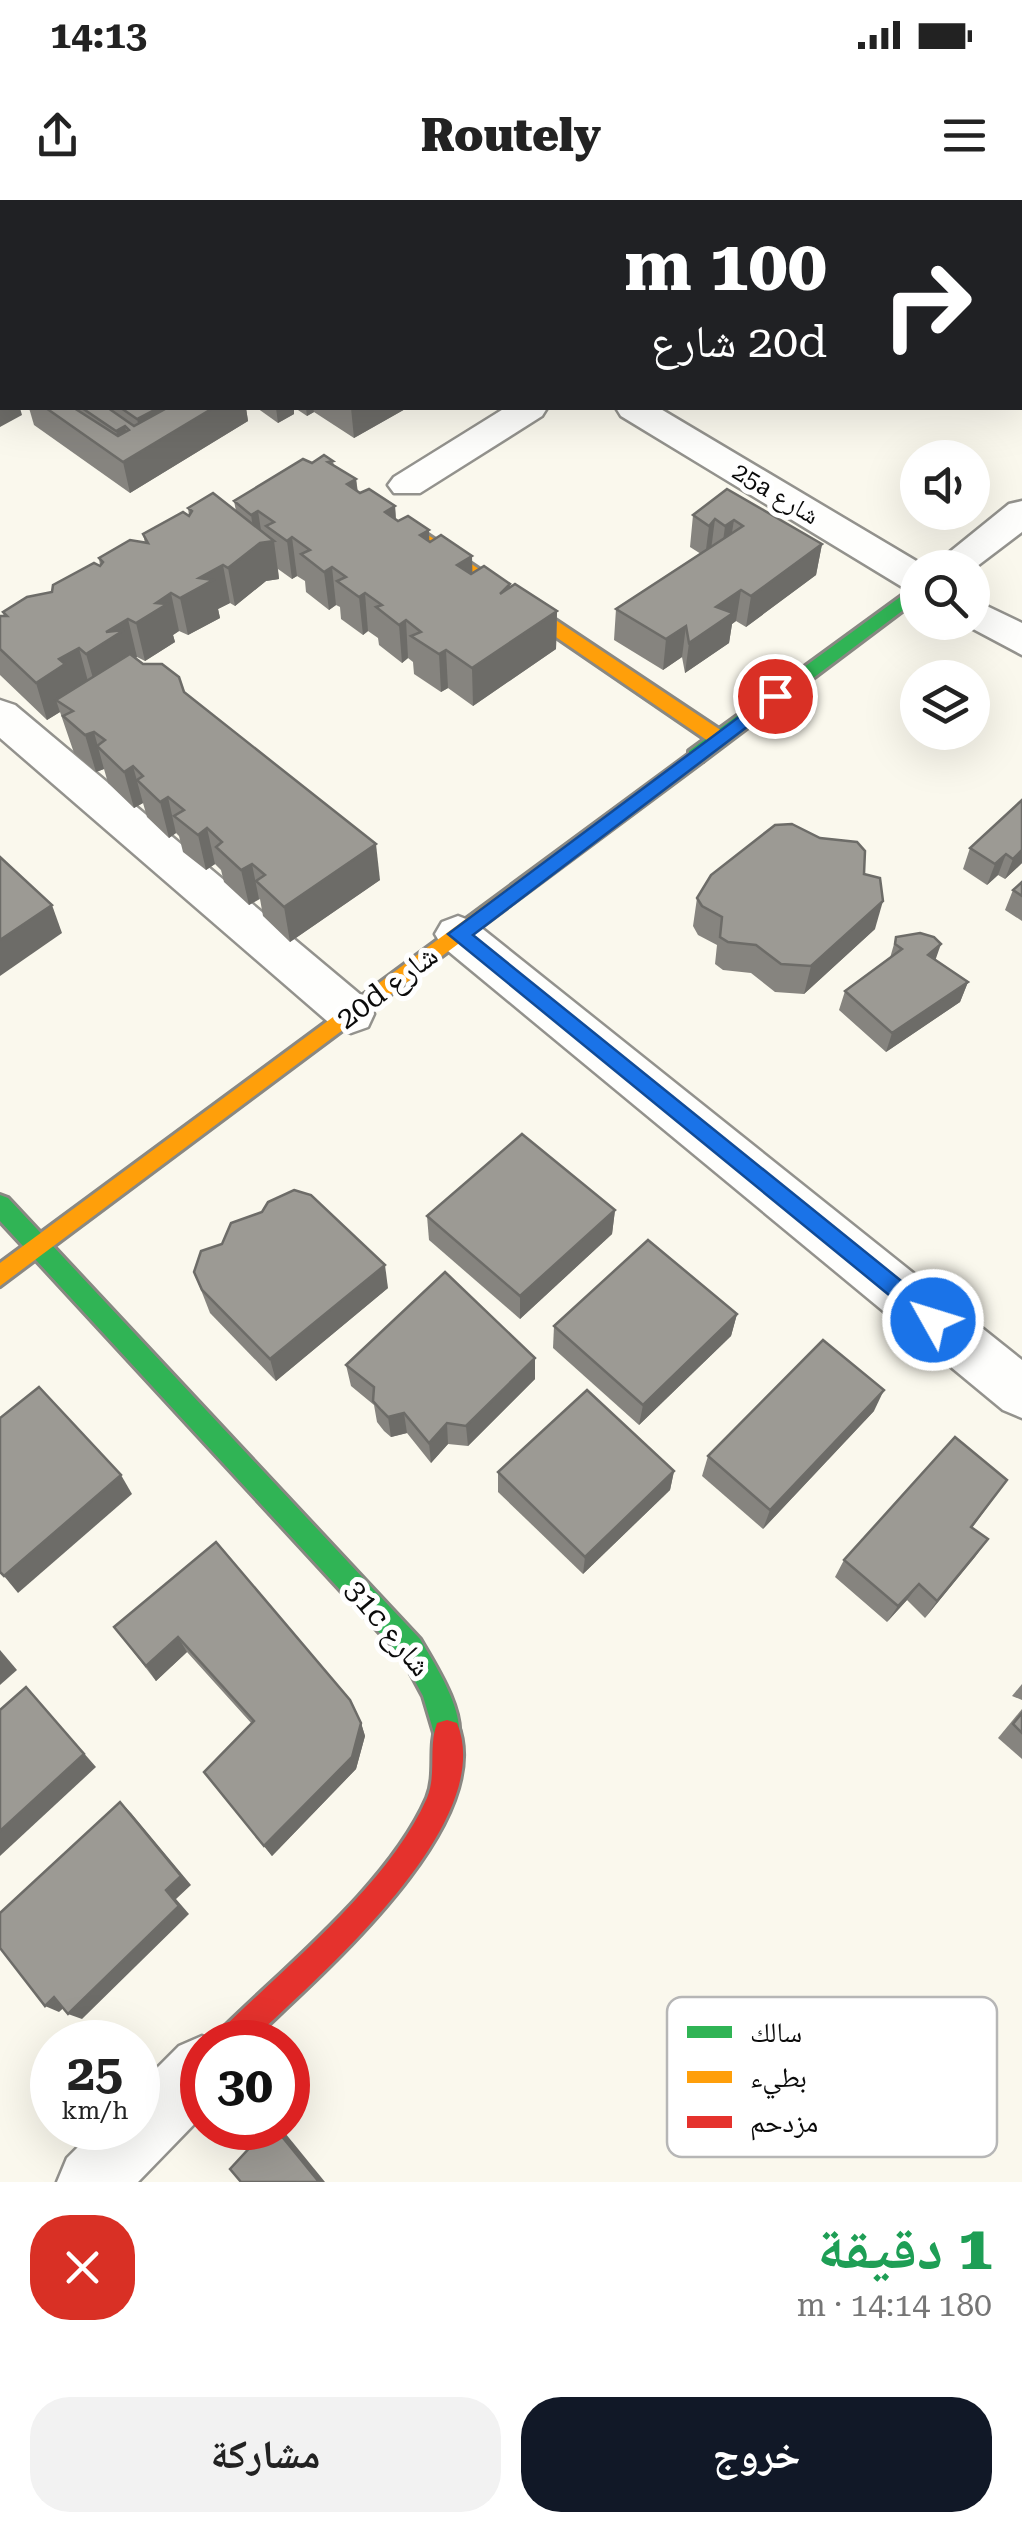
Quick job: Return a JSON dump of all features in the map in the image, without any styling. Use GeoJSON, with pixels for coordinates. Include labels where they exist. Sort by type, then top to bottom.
{"type":"FeatureCollection","features":[{"type":"Feature","properties":{"kind":"street"},"geometry":{"type":"LineString","coordinates":[[526,410],[399,501],[718,738]]}},
{"type":"Feature","properties":{"kind":"street","name":"25a شارع"},"geometry":{"type":"LineString","coordinates":[[637,410],[900,568]]}},
{"type":"Feature","properties":{"kind":"street"},"geometry":{"type":"LineString","coordinates":[[972,550],[1022,513]]}},
{"type":"Feature","properties":{"kind":"street","name":"20d شارع"},"geometry":{"type":"LineString","coordinates":[[0,1276],[900,603]]}},
{"type":"Feature","properties":{"kind":"street"},"geometry":{"type":"LineString","coordinates":[[990,622],[1022,641]]}},
{"type":"Feature","properties":{"kind":"street"},"geometry":{"type":"LineString","coordinates":[[0,715],[350,1014]]}},
{"type":"Feature","properties":{"kind":"street"},"geometry":{"type":"LineString","coordinates":[[458,934],[1022,1393]]}},
{"type":"Feature","properties":{"kind":"street","name":"31c شارع"},"geometry":{"type":"LineString","coordinates":[[0,1205],[411,1648],[434,1682],[446,1722],[448,1766],[438,1809],[417,1849],[250,2020]]}},
{"type":"Feature","properties":{"kind":"street"},"geometry":{"type":"LineString","coordinates":[[91,2182],[180,2092]]}},
{"type":"Feature","properties":{"kind":"building"},"geometry":{"type":"Polygon","coordinates":[[[49,410],[77,410],[118,436],[129,430],[125,426],[116,431],[85,410],[111,410],[134,426],[163,410],[210,410],[123,462],[49,410]]]}},
{"type":"Feature","properties":{"kind":"building"},"geometry":{"type":"Polygon","coordinates":[[[124,410],[154,410],[137,419],[124,410]]]}},
{"type":"Feature","properties":{"kind":"building"},"geometry":{"type":"Polygon","coordinates":[[[324,455],[333,461],[328,462],[356,479],[347,484],[360,493],[369,489],[395,506],[385,512],[398,521],[408,516],[429,530],[420,535],[430,542],[441,535],[472,556],[457,565],[471,574],[484,566],[510,584],[500,594],[515,584],[557,611],[472,668],[446,650],[439,654],[411,636],[421,632],[406,620],[399,625],[365,593],[359,597],[337,581],[346,577],[332,567],[324,572],[301,554],[310,550],[292,537],[287,541],[266,526],[274,522],[258,511],[251,515],[234,501],[303,459],[312,463],[324,455]]]}},
{"type":"Feature","properties":{"kind":"building"},"geometry":{"type":"Polygon","coordinates":[[[727,489],[822,544],[751,596],[741,590],[716,607],[733,613],[689,643],[686,626],[666,639],[616,609],[743,526],[734,520],[725,526],[715,519],[709,526],[693,515],[727,489]]]}},
{"type":"Feature","properties":{"kind":"building"},"geometry":{"type":"Polygon","coordinates":[[[213,493],[274,541],[260,543],[228,568],[223,565],[199,578],[213,580],[180,598],[171,593],[156,603],[167,604],[136,623],[128,619],[106,632],[124,630],[86,654],[79,648],[59,659],[65,664],[36,683],[0,649],[0,616],[7,616],[3,612],[27,597],[52,592],[53,585],[94,563],[100,566],[103,562],[99,558],[130,540],[148,543],[143,534],[183,512],[189,516],[192,511],[188,508],[213,493]]]}},
{"type":"Feature","properties":{"kind":"building"},"geometry":{"type":"Polygon","coordinates":[[[130,654],[143,664],[162,664],[179,677],[184,692],[376,844],[284,907],[256,881],[265,875],[252,864],[241,870],[216,847],[222,842],[207,828],[198,835],[174,816],[184,810],[168,797],[160,802],[137,780],[143,776],[133,766],[124,772],[97,746],[105,740],[94,732],[85,735],[63,716],[73,711],[56,700],[130,654]]]}},
{"type":"Feature","properties":{"kind":"building"},"geometry":{"type":"Polygon","coordinates":[[[1022,800],[1022,850],[1013,859],[1006,854],[995,864],[970,848],[1022,800]]]}},
{"type":"Feature","properties":{"kind":"building"},"geometry":{"type":"Polygon","coordinates":[[[792,824],[820,838],[857,842],[865,851],[864,874],[880,878],[883,901],[811,966],[781,964],[756,945],[728,942],[720,937],[722,917],[702,906],[697,898],[711,875],[775,825],[792,824]]]}},
{"type":"Feature","properties":{"kind":"building"},"geometry":{"type":"Polygon","coordinates":[[[0,857],[52,905],[0,940],[0,857]]]}},
{"type":"Feature","properties":{"kind":"building"},"geometry":{"type":"Polygon","coordinates":[[[1022,882],[1022,896],[1013,890],[1022,882]]]}},
{"type":"Feature","properties":{"kind":"building"},"geometry":{"type":"Polygon","coordinates":[[[920,933],[941,944],[928,955],[968,982],[892,1033],[845,991],[902,949],[895,944],[896,937],[920,933]]]}},
{"type":"Feature","properties":{"kind":"building"},"geometry":{"type":"Polygon","coordinates":[[[522,1134],[615,1210],[520,1296],[427,1216],[522,1134]]]}},
{"type":"Feature","properties":{"kind":"building"},"geometry":{"type":"Polygon","coordinates":[[[294,1190],[311,1195],[385,1265],[270,1359],[202,1290],[194,1272],[201,1251],[222,1244],[231,1223],[262,1212],[268,1202],[294,1190]]]}},
{"type":"Feature","properties":{"kind":"building"},"geometry":{"type":"Polygon","coordinates":[[[648,1240],[737,1314],[643,1405],[554,1326],[648,1240]]]}},
{"type":"Feature","properties":{"kind":"building"},"geometry":{"type":"Polygon","coordinates":[[[445,1272],[535,1358],[466,1426],[447,1423],[429,1443],[404,1413],[388,1417],[373,1401],[374,1387],[346,1365],[445,1272]]]}},
{"type":"Feature","properties":{"kind":"building"},"geometry":{"type":"Polygon","coordinates":[[[823,1340],[884,1390],[770,1510],[708,1456],[823,1340]]]}},
{"type":"Feature","properties":{"kind":"building"},"geometry":{"type":"Polygon","coordinates":[[[39,1387],[121,1475],[4,1576],[0,1572],[0,1418],[39,1387]]]}},
{"type":"Feature","properties":{"kind":"building"},"geometry":{"type":"Polygon","coordinates":[[[587,1390],[674,1471],[585,1557],[498,1472],[587,1390]]]}},
{"type":"Feature","properties":{"kind":"building"},"geometry":{"type":"Polygon","coordinates":[[[955,1437],[1007,1480],[971,1527],[988,1539],[937,1601],[919,1584],[898,1606],[844,1560],[955,1437]]]}},
{"type":"Feature","properties":{"kind":"building"},"geometry":{"type":"Polygon","coordinates":[[[216,1542],[350,1700],[361,1723],[352,1757],[264,1846],[204,1772],[254,1721],[178,1637],[146,1666],[114,1627],[216,1542]]]}},
{"type":"Feature","properties":{"kind":"building"},"geometry":{"type":"Polygon","coordinates":[[[26,1687],[84,1754],[0,1831],[0,1710],[26,1687]]]}},
{"type":"Feature","properties":{"kind":"building"},"geometry":{"type":"Polygon","coordinates":[[[1022,1713],[1022,1733],[1013,1724],[1022,1713]]]}},
{"type":"Feature","properties":{"kind":"building"},"geometry":{"type":"Polygon","coordinates":[[[120,1802],[181,1876],[166,1890],[179,1906],[68,2014],[54,1997],[45,2006],[0,1948],[0,1913],[120,1802]]]}},
{"type":"Feature","properties":{"kind":"building"},"geometry":{"type":"Polygon","coordinates":[[[248,2150],[293,2150],[319,2182],[241,2182],[230,2169],[248,2150]]]}},
{"type":"Feature","properties":{"kind":"traffic: fast"},"geometry":{"type":"LineString","coordinates":[[696,756],[900,603]]}},
{"type":"Feature","properties":{"kind":"traffic: fast"},"geometry":{"type":"LineString","coordinates":[[0,1205],[411,1648],[435,1691],[447,1733]]}},
{"type":"Feature","properties":{"kind":"traffic: slow"},"geometry":{"type":"LineString","coordinates":[[410,529],[718,738]]}},
{"type":"Feature","properties":{"kind":"traffic: slow"},"geometry":{"type":"LineString","coordinates":[[0,1276],[696,756]]}},
{"type":"Feature","properties":{"kind":"traffic: jam"},"geometry":{"type":"LineString","coordinates":[[251,2020],[376,1895],[425,1831],[445,1784],[447,1733]]}},
{"type":"Feature","properties":{"kind":"route"},"geometry":{"type":"LineString","coordinates":[[775,696],[458,934],[933,1320]]}}]}
